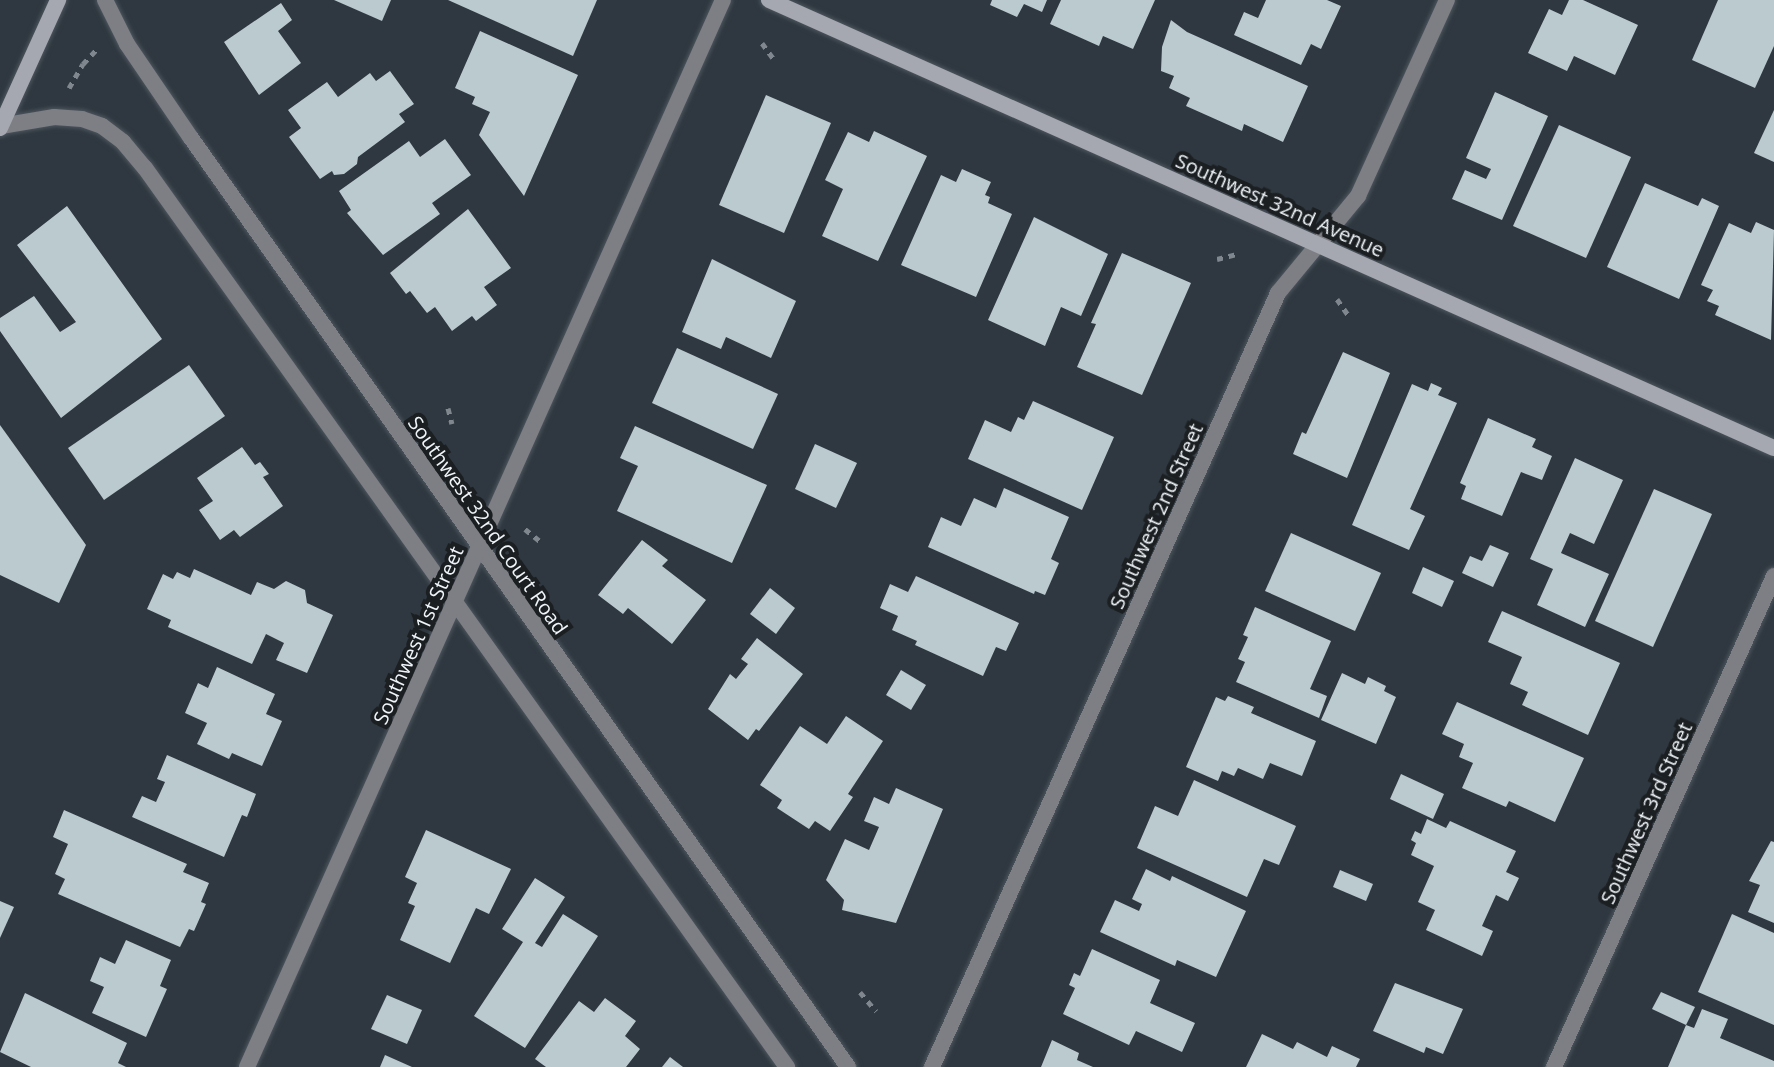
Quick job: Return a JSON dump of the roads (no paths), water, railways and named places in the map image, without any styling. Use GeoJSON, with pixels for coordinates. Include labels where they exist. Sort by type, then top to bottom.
{"type":"FeatureCollection","features":[{"type":"Feature","properties":{"kind":"street"},"geometry":{"type":"LineString","coordinates":[[1,127],[58,0]]}},
{"type":"Feature","properties":{"kind":"street","name":"Southwest 32nd Court Road"},"geometry":{"type":"LineString","coordinates":[[105,0],[127,44],[191,138],[848,1067]]}},
{"type":"Feature","properties":{"kind":"street","name":"Southwest 1st Street"},"geometry":{"type":"LineString","coordinates":[[247,1067],[723,0]]}},
{"type":"Feature","properties":{"kind":"street","name":"Southwest 32nd Avenue"},"geometry":{"type":"LineString","coordinates":[[769,0],[1774,448]]}},
{"type":"Feature","properties":{"kind":"street","name":"Southwest 2nd Street"},"geometry":{"type":"LineString","coordinates":[[932,1067],[1278,293],[1358,196],[1447,0]]}},
{"type":"Feature","properties":{"kind":"street"},"geometry":{"type":"LineString","coordinates":[[1,127],[54,117],[82,119],[102,126],[123,142],[787,1067]]}},
{"type":"Feature","properties":{"kind":"street","name":"Southwest 3rd Street"},"geometry":{"type":"LineString","coordinates":[[1554,1067],[1774,576]]}}]}
